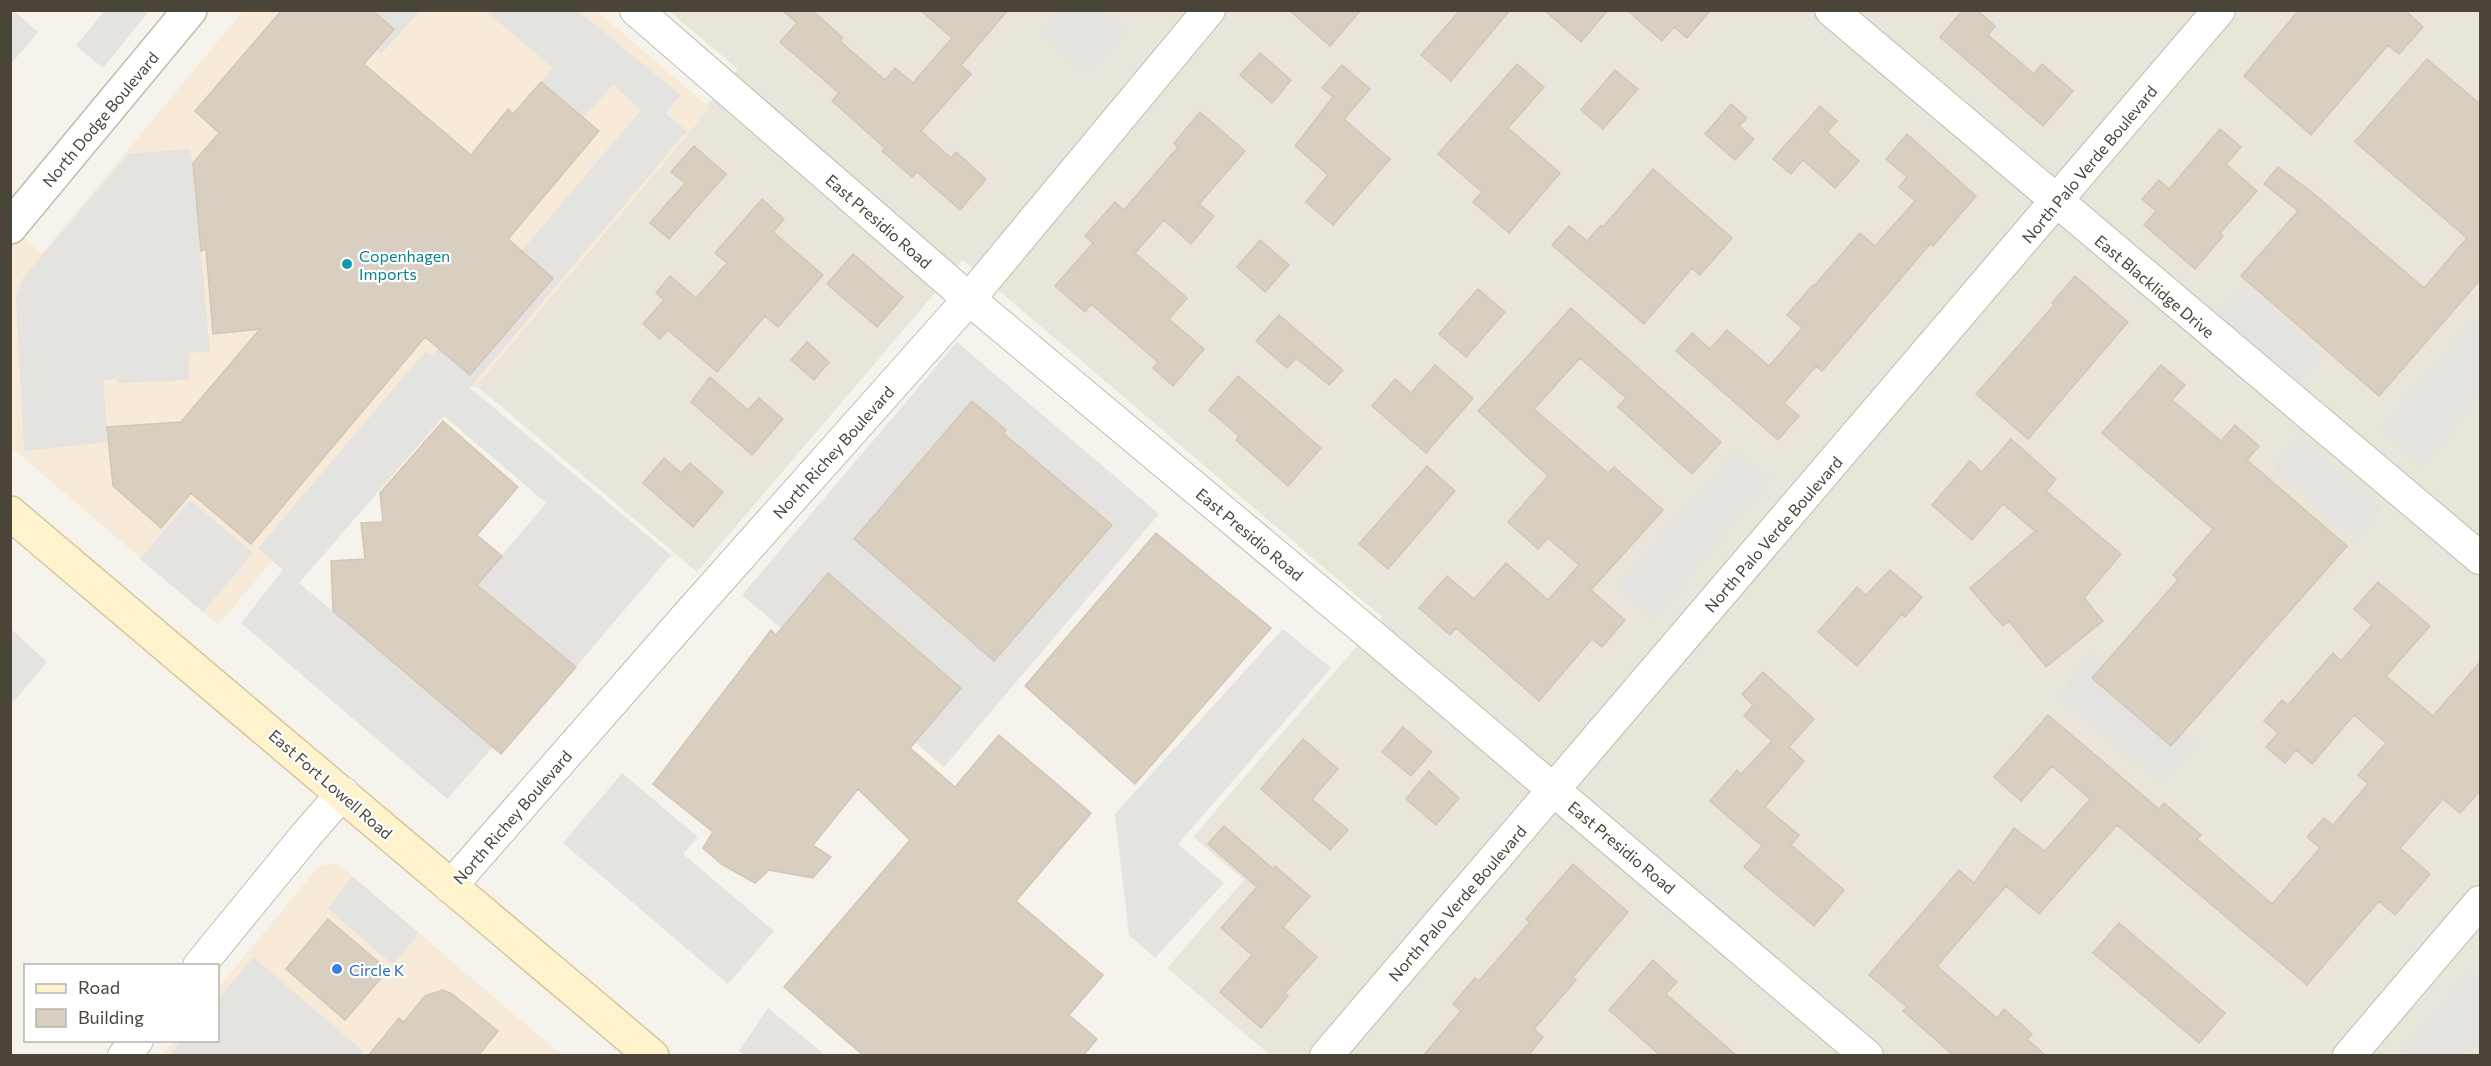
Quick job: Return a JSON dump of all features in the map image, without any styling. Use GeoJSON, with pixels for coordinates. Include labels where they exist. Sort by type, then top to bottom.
{"type":"FeatureCollection","features":[{"type":"Feature","properties":{"kind":"main road","name":"East Fort Lowell Road"},"geometry":{"type":"LineString","coordinates":[[10,513],[343,794],[450,888],[652,1056]]}},
{"type":"Feature","properties":{"kind":"street","name":"North Dodge Boulevard"},"geometry":{"type":"LineString","coordinates":[[10,227],[190,10]]}},
{"type":"Feature","properties":{"kind":"street","name":"East Presidio Road"},"geometry":{"type":"LineString","coordinates":[[636,10],[969,299],[1555,790],[1867,1056]]}},
{"type":"Feature","properties":{"kind":"street","name":"North Richey Boulevard"},"geometry":{"type":"LineString","coordinates":[[450,888],[969,299],[1209,10]]}},
{"type":"Feature","properties":{"kind":"street","name":"East Blacklidge Drive"},"geometry":{"type":"LineString","coordinates":[[1831,10],[2056,203],[2481,558]]}},
{"type":"Feature","properties":{"kind":"street","name":"North Palo Verde Boulevard"},"geometry":{"type":"LineString","coordinates":[[1326,1056],[2219,10]]}},
{"type":"Feature","properties":{"kind":"street"},"geometry":{"type":"LineString","coordinates":[[201,964],[307,834],[343,794]]}},
{"type":"Feature","properties":{"kind":"street"},"geometry":{"type":"LineString","coordinates":[[2349,1056],[2481,902]]}},
{"type":"Feature","properties":{"kind":"street"},"geometry":{"type":"LineString","coordinates":[[124,1056],[135,1042]]}},
{"type":"Feature","properties":{"kind":"shaded area"},"geometry":{"type":"Polygon","coordinates":[[[13,10],[38,32],[11,64],[10,11],[13,10]]]}},
{"type":"Feature","properties":{"kind":"shaded area"},"geometry":{"type":"Polygon","coordinates":[[[1060,10],[1104,11],[1126,30],[1088,74],[1039,34],[1060,10]]]}},
{"type":"Feature","properties":{"kind":"shaded area"},"geometry":{"type":"Polygon","coordinates":[[[104,11],[149,11],[103,68],[76,46],[104,11]]]}},
{"type":"Feature","properties":{"kind":"shaded area"},"geometry":{"type":"Polygon","coordinates":[[[243,11],[597,11],[710,108],[475,388],[442,362],[218,625],[11,447],[10,227],[42,253],[243,11]]]}},
{"type":"Feature","properties":{"kind":"shaded area"},"geometry":{"type":"Polygon","coordinates":[[[333,11],[420,11],[382,53],[333,11]]]}},
{"type":"Feature","properties":{"kind":"shaded area"},"geometry":{"type":"Polygon","coordinates":[[[486,11],[578,11],[681,95],[665,113],[687,131],[470,388],[671,555],[576,667],[477,585],[546,503],[444,416],[299,583],[493,747],[447,799],[241,623],[283,570],[258,548],[425,352],[433,355],[641,110],[613,85],[583,118],[541,82],[553,68],[486,11]]]}},
{"type":"Feature","properties":{"kind":"shaded area"},"geometry":{"type":"Polygon","coordinates":[[[669,11],[2480,11],[2480,1055],[1270,1055],[1167,968],[1244,880],[1193,837],[1382,617],[963,260],[697,572],[471,381],[738,69],[669,11]]]}},
{"type":"Feature","properties":{"kind":"shaded area"},"geometry":{"type":"Polygon","coordinates":[[[189,149],[193,163],[210,352],[189,353],[189,380],[118,383],[117,379],[103,380],[108,442],[24,451],[16,299],[23,278],[128,154],[189,149]]]}},
{"type":"Feature","properties":{"kind":"shaded area"},"geometry":{"type":"Polygon","coordinates":[[[2244,286],[2323,354],[2300,382],[2217,315],[2244,286]]]}},
{"type":"Feature","properties":{"kind":"shaded area"},"geometry":{"type":"Polygon","coordinates":[[[2480,313],[2480,398],[2421,466],[2380,430],[2480,313]]]}},
{"type":"Feature","properties":{"kind":"shaded area"},"geometry":{"type":"Polygon","coordinates":[[[957,342],[1159,514],[944,767],[742,595],[957,342]]]}},
{"type":"Feature","properties":{"kind":"shaded area"},"geometry":{"type":"Polygon","coordinates":[[[2300,437],[2381,508],[2356,539],[2273,470],[2300,437]]]}},
{"type":"Feature","properties":{"kind":"shaded area"},"geometry":{"type":"Polygon","coordinates":[[[1736,452],[1770,479],[1653,619],[1617,586],[1736,452]]]}},
{"type":"Feature","properties":{"kind":"shaded area"},"geometry":{"type":"Polygon","coordinates":[[[190,500],[253,553],[203,612],[140,559],[190,500]]]}},
{"type":"Feature","properties":{"kind":"shaded area"},"geometry":{"type":"Polygon","coordinates":[[[11,629],[47,662],[11,705],[11,629]]]}},
{"type":"Feature","properties":{"kind":"shaded area"},"geometry":{"type":"Polygon","coordinates":[[[1283,629],[1331,668],[1178,844],[1224,883],[1155,958],[1129,935],[1115,814],[1283,629]]]}},
{"type":"Feature","properties":{"kind":"shaded area"},"geometry":{"type":"Polygon","coordinates":[[[2092,651],[2200,743],[2162,785],[2059,696],[2092,651]]]}},
{"type":"Feature","properties":{"kind":"shaded area"},"geometry":{"type":"Polygon","coordinates":[[[622,773],[698,837],[683,854],[774,931],[728,984],[563,843],[622,773]]]}},
{"type":"Feature","properties":{"kind":"shaded area"},"geometry":{"type":"Polygon","coordinates":[[[337,863],[562,1055],[161,1056],[173,1042],[219,1042],[219,987],[319,866],[337,863]]]}},
{"type":"Feature","properties":{"kind":"shaded area"},"geometry":{"type":"Polygon","coordinates":[[[352,876],[419,933],[393,965],[328,909],[352,876]]]}},
{"type":"Feature","properties":{"kind":"shaded area"},"geometry":{"type":"Polygon","coordinates":[[[253,957],[363,1051],[359,1055],[169,1055],[181,1042],[219,1042],[219,998],[253,957]]]}},
{"type":"Feature","properties":{"kind":"shaded area"},"geometry":{"type":"Polygon","coordinates":[[[2473,970],[2480,976],[2480,1042],[2468,1055],[2397,1055],[2473,970]]]}},
{"type":"Feature","properties":{"kind":"shaded area"},"geometry":{"type":"Polygon","coordinates":[[[768,1008],[825,1055],[744,1055],[739,1051],[768,1008]]]}},
{"type":"Feature","properties":{"kind":"building","name":"Copenhagen Imports"},"geometry":{"type":"Polygon","coordinates":[[[282,10],[372,10],[394,29],[364,64],[471,155],[508,109],[513,114],[541,82],[599,131],[508,239],[553,278],[470,375],[425,337],[251,544],[191,493],[161,528],[113,486],[107,427],[181,422],[260,329],[213,334],[206,249],[201,251],[193,163],[219,133],[195,111],[282,10]]]}},
{"type":"Feature","properties":{"kind":"building"},"geometry":{"type":"Polygon","coordinates":[[[782,10],[812,10],[843,38],[840,41],[885,80],[895,68],[913,83],[952,38],[920,10],[1008,10],[961,65],[971,74],[921,131],[951,158],[956,152],[986,179],[960,210],[917,172],[912,177],[882,151],[885,148],[832,101],[839,93],[780,42],[797,23],[782,10]]]}},
{"type":"Feature","properties":{"kind":"building"},"geometry":{"type":"Polygon","coordinates":[[[1289,10],[1361,10],[1330,46],[1289,10]]]}},
{"type":"Feature","properties":{"kind":"building"},"geometry":{"type":"Polygon","coordinates":[[[1460,10],[1510,10],[1451,81],[1421,55],[1460,10]]]}},
{"type":"Feature","properties":{"kind":"building"},"geometry":{"type":"Polygon","coordinates":[[[1544,10],[1608,10],[1581,42],[1544,10]]]}},
{"type":"Feature","properties":{"kind":"building"},"geometry":{"type":"Polygon","coordinates":[[[1627,10],[1711,10],[1687,38],[1674,27],[1662,41],[1627,10]]]}},
{"type":"Feature","properties":{"kind":"building"},"geometry":{"type":"Polygon","coordinates":[[[1963,10],[1977,10],[1995,26],[1988,35],[2034,74],[2042,64],[2073,91],[2043,126],[1940,37],[1963,10]]]}},
{"type":"Feature","properties":{"kind":"building"},"geometry":{"type":"Polygon","coordinates":[[[2299,10],[2405,10],[2423,27],[2399,54],[2388,45],[2311,135],[2244,76],[2299,10]]]}},
{"type":"Feature","properties":{"kind":"building"},"geometry":{"type":"Polygon","coordinates":[[[1260,53],[1291,80],[1272,103],[1240,75],[1260,53]]]}},
{"type":"Feature","properties":{"kind":"building"},"geometry":{"type":"Polygon","coordinates":[[[2427,59],[2481,105],[2481,279],[2379,396],[2241,276],[2298,211],[2264,184],[2278,167],[2313,193],[2424,288],[2467,238],[2355,142],[2427,59]]]}},
{"type":"Feature","properties":{"kind":"building"},"geometry":{"type":"Polygon","coordinates":[[[1517,64],[1544,87],[1508,128],[1560,173],[1509,233],[1473,202],[1482,192],[1438,154],[1517,64]]]}},
{"type":"Feature","properties":{"kind":"building"},"geometry":{"type":"Polygon","coordinates":[[[1342,65],[1370,89],[1344,119],[1390,159],[1333,225],[1306,202],[1328,175],[1295,146],[1333,97],[1322,88],[1342,65]]]}},
{"type":"Feature","properties":{"kind":"building"},"geometry":{"type":"Polygon","coordinates":[[[1615,70],[1638,89],[1603,129],[1581,110],[1615,70]]]}},
{"type":"Feature","properties":{"kind":"building"},"geometry":{"type":"Polygon","coordinates":[[[1731,104],[1747,118],[1739,126],[1754,139],[1735,160],[1705,134],[1731,104]]]}},
{"type":"Feature","properties":{"kind":"building"},"geometry":{"type":"Polygon","coordinates":[[[1820,106],[1837,121],[1827,132],[1859,161],[1835,188],[1803,160],[1791,174],[1773,159],[1820,106]]]}},
{"type":"Feature","properties":{"kind":"building"},"geometry":{"type":"Polygon","coordinates":[[[1200,112],[1245,151],[1199,204],[1214,216],[1191,244],[1164,220],[1135,253],[1187,298],[1169,319],[1204,349],[1173,386],[1153,368],[1158,362],[1091,304],[1085,312],[1055,286],[1093,243],[1085,236],[1115,202],[1124,210],[1178,147],[1174,143],[1200,112]]]}},
{"type":"Feature","properties":{"kind":"building"},"geometry":{"type":"Polygon","coordinates":[[[2220,129],[2241,147],[2226,164],[2257,191],[2220,233],[2223,236],[2195,269],[2144,225],[2156,211],[2142,199],[2159,180],[2169,189],[2220,129]]]}},
{"type":"Feature","properties":{"kind":"building"},"geometry":{"type":"Polygon","coordinates":[[[1907,134],[1976,196],[1933,246],[1930,244],[1822,371],[1816,366],[1784,403],[1799,416],[1778,440],[1676,351],[1692,333],[1710,349],[1727,330],[1769,366],[1802,328],[1787,315],[1813,285],[1860,233],[1875,246],[1915,201],[1899,187],[1907,177],[1886,159],[1907,134]]]}},
{"type":"Feature","properties":{"kind":"building"},"geometry":{"type":"Polygon","coordinates":[[[694,146],[726,174],[669,239],[650,223],[685,183],[671,172],[694,146]]]}},
{"type":"Feature","properties":{"kind":"building"},"geometry":{"type":"Polygon","coordinates":[[[1653,169],[1732,238],[1700,275],[1692,268],[1644,324],[1552,245],[1569,226],[1587,241],[1601,225],[1603,227],[1653,169]]]}},
{"type":"Feature","properties":{"kind":"building"},"geometry":{"type":"Polygon","coordinates":[[[762,199],[784,219],[773,232],[823,275],[778,327],[765,316],[717,372],[668,330],[660,339],[643,324],[664,300],[656,293],[670,276],[696,298],[727,263],[715,253],[762,199]]]}},
{"type":"Feature","properties":{"kind":"building"},"geometry":{"type":"Polygon","coordinates":[[[1260,240],[1289,265],[1265,292],[1237,267],[1260,240]]]}},
{"type":"Feature","properties":{"kind":"building"},"geometry":{"type":"Polygon","coordinates":[[[853,254],[903,297],[877,327],[827,284],[853,254]]]}},
{"type":"Feature","properties":{"kind":"building"},"geometry":{"type":"Polygon","coordinates":[[[2075,276],[2128,322],[2028,439],[1976,394],[2054,305],[2052,303],[2075,276]]]}},
{"type":"Feature","properties":{"kind":"building"},"geometry":{"type":"Polygon","coordinates":[[[1478,289],[1505,312],[1466,357],[1439,334],[1478,289]]]}},
{"type":"Feature","properties":{"kind":"building"},"geometry":{"type":"Polygon","coordinates":[[[1571,308],[1721,442],[1692,474],[1618,407],[1626,398],[1580,358],[1534,409],[1608,473],[1614,467],[1663,510],[1591,590],[1625,620],[1602,647],[1592,639],[1539,701],[1456,628],[1450,635],[1419,608],[1447,576],[1474,599],[1506,563],[1548,600],[1579,565],[1548,538],[1538,549],[1508,522],[1548,476],[1478,411],[1571,308]]]}},
{"type":"Feature","properties":{"kind":"building"},"geometry":{"type":"Polygon","coordinates":[[[1279,315],[1343,370],[1329,385],[1296,358],[1287,368],[1256,341],[1279,315]]]}},
{"type":"Feature","properties":{"kind":"building"},"geometry":{"type":"Polygon","coordinates":[[[807,342],[829,362],[814,380],[791,360],[807,342]]]}},
{"type":"Feature","properties":{"kind":"building"},"geometry":{"type":"Polygon","coordinates":[[[1435,365],[1473,398],[1426,453],[1372,406],[1395,379],[1411,393],[1435,365]]]}},
{"type":"Feature","properties":{"kind":"building"},"geometry":{"type":"Polygon","coordinates":[[[2161,365],[2185,385],[2172,400],[2221,441],[2235,425],[2259,446],[2247,460],[2347,546],[2171,746],[2092,678],[2178,580],[2173,575],[2213,529],[2102,433],[2161,365]]]}},
{"type":"Feature","properties":{"kind":"building"},"geometry":{"type":"Polygon","coordinates":[[[1238,376],[1321,448],[1288,486],[1236,440],[1239,436],[1209,410],[1238,376]]]}},
{"type":"Feature","properties":{"kind":"building"},"geometry":{"type":"Polygon","coordinates":[[[710,377],[748,410],[759,398],[783,419],[752,455],[691,402],[710,377]]]}},
{"type":"Feature","properties":{"kind":"building"},"geometry":{"type":"Polygon","coordinates":[[[972,401],[1006,430],[1003,433],[1112,525],[994,661],[854,539],[972,401]]]}},
{"type":"Feature","properties":{"kind":"building"},"geometry":{"type":"Polygon","coordinates":[[[443,421],[518,487],[477,535],[502,556],[477,585],[576,667],[501,754],[333,611],[331,561],[365,559],[361,523],[383,522],[380,493],[443,421]]]}},
{"type":"Feature","properties":{"kind":"building"},"geometry":{"type":"Polygon","coordinates":[[[2011,439],[2056,479],[2046,491],[2121,554],[2084,598],[2103,621],[2046,667],[2009,621],[2003,626],[1970,588],[2035,531],[2003,504],[1972,540],[1932,505],[1970,461],[1982,472],[2011,439]]]}},
{"type":"Feature","properties":{"kind":"building"},"geometry":{"type":"Polygon","coordinates":[[[664,458],[681,473],[690,463],[723,492],[693,527],[643,483],[664,458]]]}},
{"type":"Feature","properties":{"kind":"building"},"geometry":{"type":"Polygon","coordinates":[[[1427,466],[1455,491],[1388,569],[1359,544],[1427,466]]]}},
{"type":"Feature","properties":{"kind":"building"},"geometry":{"type":"Polygon","coordinates":[[[1156,533],[1271,628],[1135,784],[1025,686],[1156,533]]]}},
{"type":"Feature","properties":{"kind":"building"},"geometry":{"type":"Polygon","coordinates":[[[1890,570],[1922,597],[1905,617],[1902,614],[1857,666],[1818,632],[1857,587],[1866,595],[1890,570]]]}},
{"type":"Feature","properties":{"kind":"building"},"geometry":{"type":"Polygon","coordinates":[[[828,573],[961,688],[910,748],[955,787],[999,735],[1091,813],[1016,901],[1103,975],[1069,1015],[1097,1039],[1083,1056],[864,1056],[784,987],[910,840],[858,789],[813,845],[831,857],[813,878],[769,870],[755,883],[721,864],[703,848],[713,832],[653,784],[771,630],[776,635],[828,573]]]}},
{"type":"Feature","properties":{"kind":"building"},"geometry":{"type":"Polygon","coordinates":[[[2378,582],[2430,626],[2386,676],[2433,716],[2481,661],[2481,790],[2460,813],[2443,799],[2400,848],[2430,874],[2395,915],[2379,901],[2307,985],[2117,825],[2039,914],[2006,886],[1937,966],[1997,1018],[2004,1009],[2032,1034],[2027,1039],[2046,1056],[1954,1056],[1903,1011],[1907,1007],[1869,975],[1959,870],[1974,883],[2014,828],[2045,851],[2090,799],[2052,766],[2021,801],[1994,777],[2048,715],[2159,809],[2164,803],[2201,835],[2197,839],[2272,904],[2320,848],[2307,837],[2324,818],[2333,825],[2368,784],[2358,775],[2386,743],[2354,715],[2312,764],[2296,750],[2285,763],[2266,747],[2278,733],[2264,721],[2282,700],[2288,705],[2333,653],[2341,661],[2372,625],[2354,609],[2378,582]]]}},
{"type":"Feature","properties":{"kind":"building"},"geometry":{"type":"Polygon","coordinates":[[[1763,672],[1814,719],[1789,747],[1804,761],[1765,807],[1799,835],[1791,845],[1844,890],[1814,926],[1744,867],[1762,846],[1710,801],[1737,770],[1741,774],[1772,741],[1744,716],[1753,705],[1742,694],[1763,672]]]}},
{"type":"Feature","properties":{"kind":"building"},"geometry":{"type":"Polygon","coordinates":[[[1403,727],[1432,752],[1411,776],[1382,752],[1403,727]]]}},
{"type":"Feature","properties":{"kind":"building"},"geometry":{"type":"Polygon","coordinates":[[[1303,739],[1338,769],[1312,799],[1348,830],[1330,850],[1261,789],[1303,739]]]}},
{"type":"Feature","properties":{"kind":"building"},"geometry":{"type":"Polygon","coordinates":[[[1429,771],[1459,798],[1436,825],[1406,799],[1429,771]]]}},
{"type":"Feature","properties":{"kind":"building"},"geometry":{"type":"Polygon","coordinates":[[[1224,826],[1273,869],[1275,866],[1310,896],[1283,927],[1317,957],[1285,993],[1288,996],[1261,1028],[1220,992],[1252,955],[1221,928],[1257,887],[1208,844],[1224,826]]]}},
{"type":"Feature","properties":{"kind":"building"},"geometry":{"type":"Polygon","coordinates":[[[1573,864],[1628,912],[1573,977],[1576,980],[1534,1029],[1543,1037],[1528,1056],[1423,1056],[1461,1011],[1453,1004],[1475,978],[1479,981],[1530,922],[1526,919],[1573,864]]]}},
{"type":"Feature","properties":{"kind":"building","name":"Circle K"},"geometry":{"type":"Polygon","coordinates":[[[328,919],[388,970],[345,1020],[286,969],[328,919]]]}},
{"type":"Feature","properties":{"kind":"building"},"geometry":{"type":"Polygon","coordinates":[[[2119,923],[2225,1013],[2199,1043],[2093,953],[2119,923]]]}},
{"type":"Feature","properties":{"kind":"building"},"geometry":{"type":"Polygon","coordinates":[[[1653,960],[1677,982],[1666,994],[1737,1056],[1661,1056],[1609,1010],[1653,960]]]}},
{"type":"Feature","properties":{"kind":"building"},"geometry":{"type":"Polygon","coordinates":[[[443,990],[452,994],[498,1031],[478,1056],[368,1056],[399,1018],[404,1022],[425,996],[443,990]]]}},
{"type":"Feature","properties":{"kind":"place","name":"Copenhagen Imports"},"geometry":{"type":"Point","coordinates":[347,264]}},
{"type":"Feature","properties":{"kind":"place","name":"Circle K"},"geometry":{"type":"Point","coordinates":[337,969]}}]}
